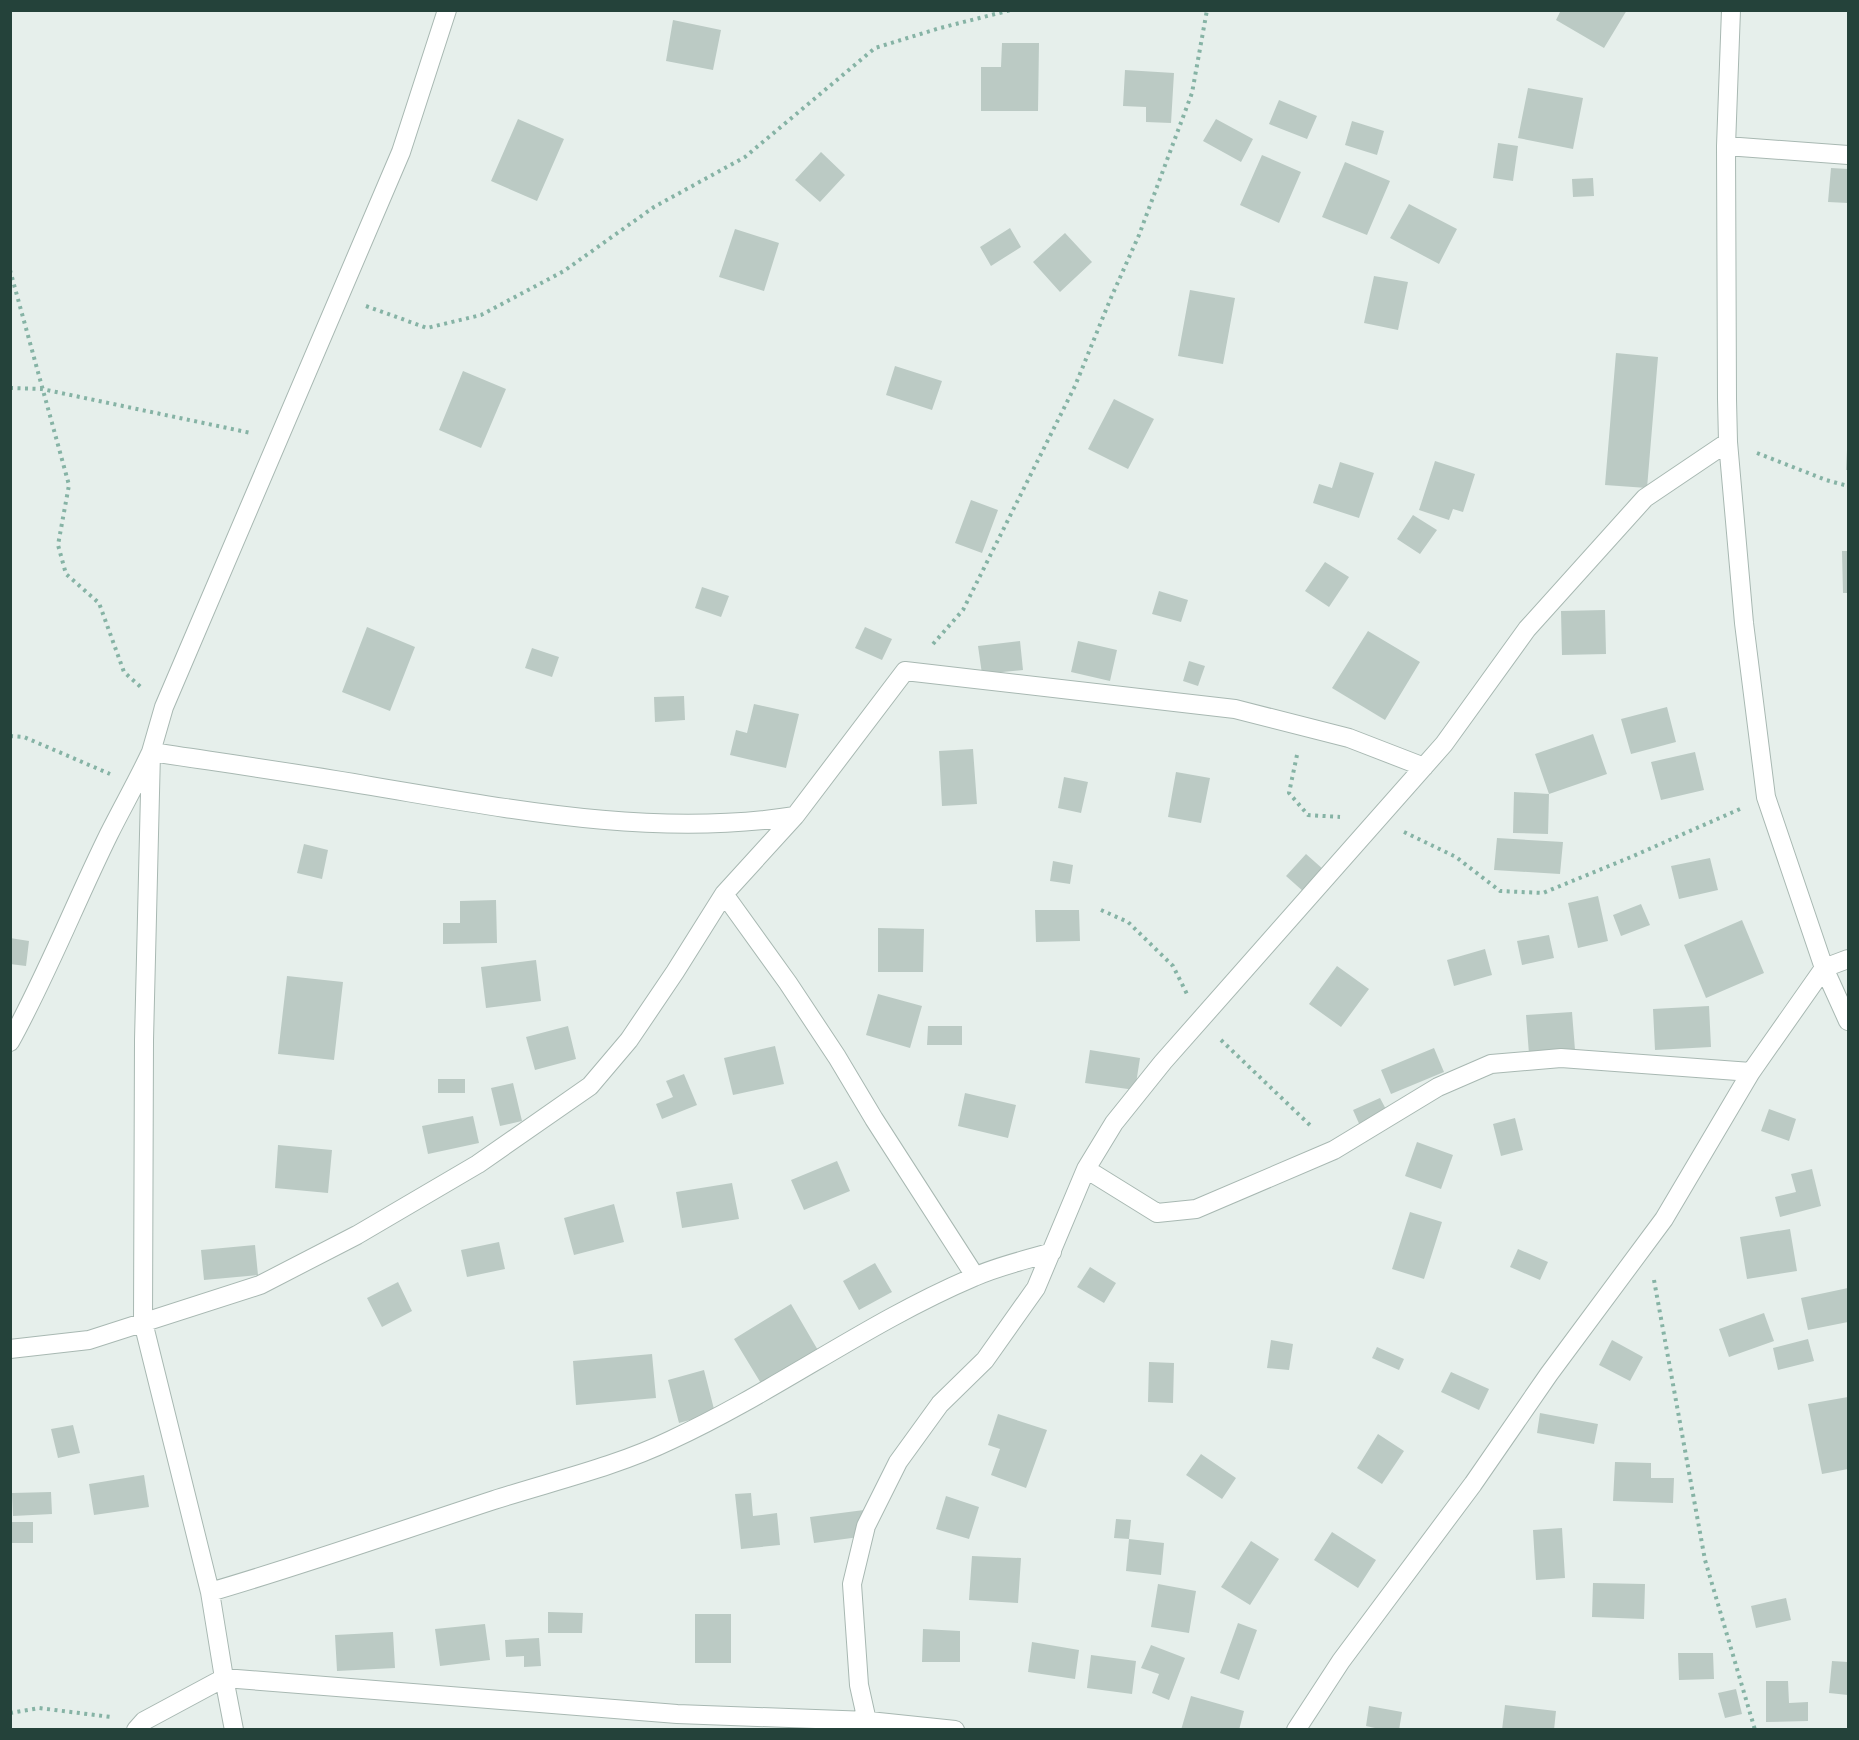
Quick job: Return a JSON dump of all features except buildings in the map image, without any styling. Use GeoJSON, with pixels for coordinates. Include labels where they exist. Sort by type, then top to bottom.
{"type":"FeatureCollection","features":[{"type":"Feature","properties":{"kind":"street"},"geometry":{"type":"LineString","coordinates":[[10,1042],[35,997],[109,834],[150,752],[164,707],[402,152],[447,10]]}},
{"type":"Feature","properties":{"kind":"street"},"geometry":{"type":"LineString","coordinates":[[1730,11],[1725,262],[1728,442],[1744,623],[1766,797],[1824,968],[1848,1021]]}},
{"type":"Feature","properties":{"kind":"street"},"geometry":{"type":"LineString","coordinates":[[1726,146],[1848,155]]}},
{"type":"Feature","properties":{"kind":"street"},"geometry":{"type":"LineString","coordinates":[[869,1725],[859,1685],[852,1584],[866,1526],[898,1462],[940,1404],[985,1360],[1036,1288],[1086,1169],[1114,1123],[1163,1062],[1424,767],[1472,707],[1527,629],[1645,498],[1728,442]]}},
{"type":"Feature","properties":{"kind":"street"},"geometry":{"type":"LineString","coordinates":[[10,1349],[89,1340],[260,1285],[357,1235],[478,1164],[590,1086],[629,1040],[724,894],[795,816],[905,671],[1235,709],[1349,738],[1424,767]]}},
{"type":"Feature","properties":{"kind":"street"},"geometry":{"type":"LineString","coordinates":[[150,752],[461,801],[603,820],[682,824],[761,821],[795,816]]}},
{"type":"Feature","properties":{"kind":"street"},"geometry":{"type":"LineString","coordinates":[[150,752],[144,1029],[143,1322],[210,1592],[234,1730]]}},
{"type":"Feature","properties":{"kind":"street"},"geometry":{"type":"LineString","coordinates":[[724,894],[788,983],[837,1057],[873,1119],[975,1276]]}},
{"type":"Feature","properties":{"kind":"street"},"geometry":{"type":"LineString","coordinates":[[1296,1730],[1341,1661],[1473,1484],[1549,1374],[1664,1219],[1751,1072],[1824,968],[1848,959]]}},
{"type":"Feature","properties":{"kind":"street"},"geometry":{"type":"LineString","coordinates":[[1086,1169],[1157,1213],[1196,1209],[1334,1150],[1438,1087],[1491,1064],[1561,1058],[1751,1072]]}},
{"type":"Feature","properties":{"kind":"street"},"geometry":{"type":"LineString","coordinates":[[210,1592],[288,1569],[528,1489],[610,1465],[669,1441],[729,1412],[873,1327],[975,1276],[1052,1252]]}},
{"type":"Feature","properties":{"kind":"street"},"geometry":{"type":"LineString","coordinates":[[140,1725],[224,1678],[677,1714],[955,1730]]}},
{"type":"Feature","properties":{"kind":"path"},"geometry":{"type":"LineString","coordinates":[[339,297],[427,328],[481,315],[564,271],[654,207],[745,157],[875,48],[1011,10]]}},
{"type":"Feature","properties":{"kind":"path"},"geometry":{"type":"LineString","coordinates":[[905,671],[946,632],[963,610],[1075,386],[1110,300],[1140,235],[1192,93],[1208,10]]}},
{"type":"Feature","properties":{"kind":"path"},"geometry":{"type":"LineString","coordinates":[[10,270],[69,485],[58,545],[66,574],[99,603],[124,672],[164,707]]}},
{"type":"Feature","properties":{"kind":"path"},"geometry":{"type":"LineString","coordinates":[[10,388],[42,388],[279,439]]}},
{"type":"Feature","properties":{"kind":"path"},"geometry":{"type":"LineString","coordinates":[[1728,442],[1826,480],[1848,486]]}},
{"type":"Feature","properties":{"kind":"path"},"geometry":{"type":"LineString","coordinates":[[1302,726],[1289,793],[1308,815],[1377,819],[1456,857],[1500,891],[1543,893],[1632,857],[1766,797]]}},
{"type":"Feature","properties":{"kind":"path"},"geometry":{"type":"LineString","coordinates":[[10,736],[24,736],[135,785]]}},
{"type":"Feature","properties":{"kind":"path"},"geometry":{"type":"LineString","coordinates":[[1647,1242],[1705,1560],[1755,1730]]}},
{"type":"Feature","properties":{"kind":"path"},"geometry":{"type":"LineString","coordinates":[[10,1713],[39,1708],[140,1725]]}}]}
